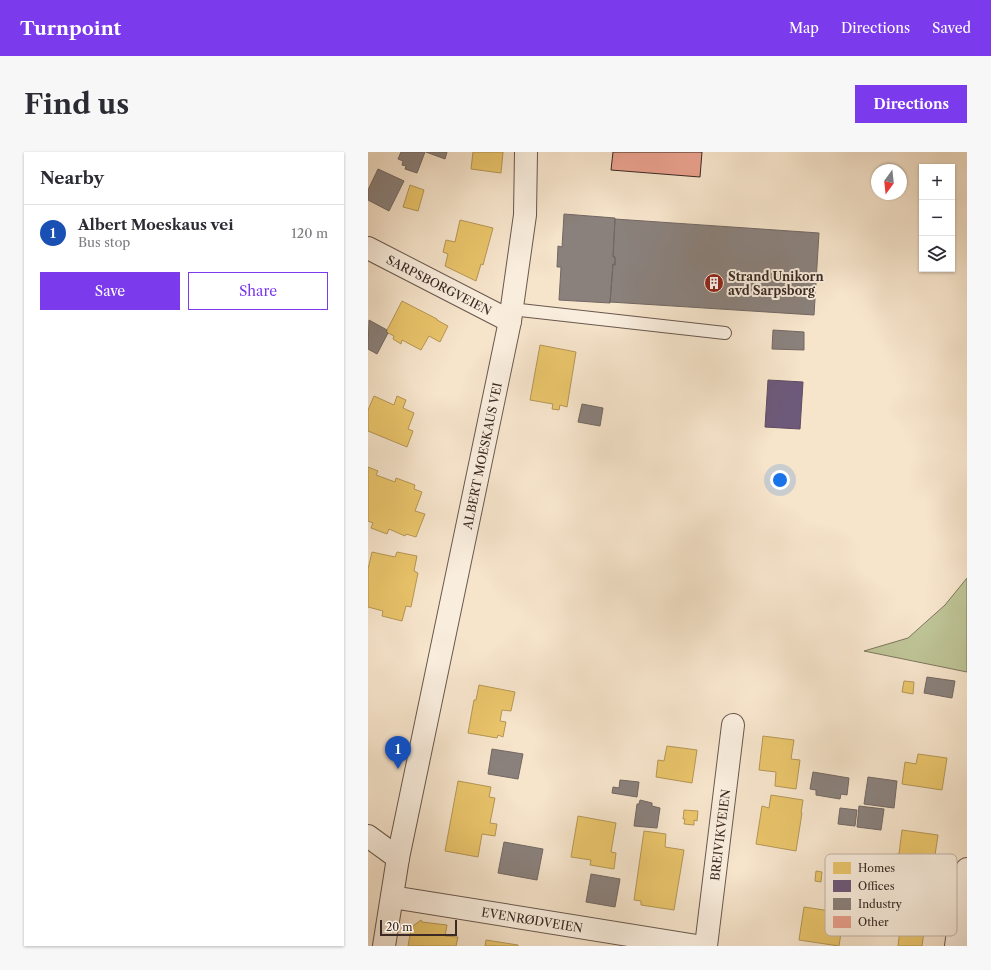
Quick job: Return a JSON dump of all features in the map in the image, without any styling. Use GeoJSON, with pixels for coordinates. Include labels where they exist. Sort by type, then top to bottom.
{"type":"FeatureCollection","features":[{"type":"Feature","properties":{"kind":"street","name":"ALBERT MOESKAUS VEI"},"geometry":{"type":"LineString","coordinates":[[384,946],[398,858],[510,315],[525,215],[526,152]]}},
{"type":"Feature","properties":{"kind":"street","name":"SARPSBORGVEIEN"},"geometry":{"type":"LineString","coordinates":[[368,248],[510,315]]}},
{"type":"Feature","properties":{"kind":"street","name":"BREIVIKVEIEN"},"geometry":{"type":"LineString","coordinates":[[706,946],[733,724]]}},
{"type":"Feature","properties":{"kind":"street"},"geometry":{"type":"LineString","coordinates":[[368,836],[398,858]]}},
{"type":"Feature","properties":{"kind":"street"},"geometry":{"type":"LineString","coordinates":[[956,946],[967,869]]}},
{"type":"Feature","properties":{"kind":"street","name":"EVENRØDVEIEN"},"geometry":{"type":"LineString","coordinates":[[392,897],[697,946]]}},
{"type":"Feature","properties":{"kind":"lane"},"geometry":{"type":"LineString","coordinates":[[510,315],[725,333]]}},
{"type":"Feature","properties":{"kind":"green space"},"geometry":{"type":"Polygon","coordinates":[[[967,578],[967,672],[864,651],[908,638],[945,605],[967,578]]]}},
{"type":"Feature","properties":{"kind":"building: Homes"},"geometry":{"type":"Polygon","coordinates":[[[473,152],[503,152],[501,173],[471,169],[473,152]]]}},
{"type":"Feature","properties":{"kind":"building: Homes"},"geometry":{"type":"Polygon","coordinates":[[[410,185],[424,190],[418,211],[403,207],[410,185]]]}},
{"type":"Feature","properties":{"kind":"building: Homes"},"geometry":{"type":"Polygon","coordinates":[[[460,220],[493,228],[483,265],[481,264],[476,281],[445,266],[448,254],[443,252],[446,240],[455,242],[460,220]]]}},
{"type":"Feature","properties":{"kind":"building: Homes"},"geometry":{"type":"Polygon","coordinates":[[[402,301],[448,326],[440,342],[429,336],[421,350],[402,340],[401,344],[393,339],[394,336],[386,332],[402,301]]]}},
{"type":"Feature","properties":{"kind":"building: Homes"},"geometry":{"type":"Polygon","coordinates":[[[540,345],[576,352],[567,407],[560,405],[559,410],[552,409],[553,404],[530,400],[540,345]]]}},
{"type":"Feature","properties":{"kind":"building: Homes"},"geometry":{"type":"Polygon","coordinates":[[[374,396],[394,405],[397,396],[406,400],[403,408],[414,413],[408,429],[413,431],[407,447],[368,431],[368,410],[374,396]]]}},
{"type":"Feature","properties":{"kind":"building: Homes"},"geometry":{"type":"Polygon","coordinates":[[[368,467],[378,471],[376,475],[395,482],[396,478],[415,485],[414,489],[422,492],[415,511],[425,514],[416,537],[406,534],[405,536],[389,529],[387,534],[371,528],[373,523],[368,521],[368,467]]]}},
{"type":"Feature","properties":{"kind":"building: Homes"},"geometry":{"type":"Polygon","coordinates":[[[372,552],[395,557],[397,552],[417,556],[414,571],[418,573],[411,607],[406,606],[402,621],[382,616],[383,611],[368,607],[368,569],[372,552]]]}},
{"type":"Feature","properties":{"kind":"building: Homes"},"geometry":{"type":"Polygon","coordinates":[[[904,681],[914,682],[913,694],[902,692],[904,681]]]}},
{"type":"Feature","properties":{"kind":"building: Homes"},"geometry":{"type":"Polygon","coordinates":[[[479,685],[515,692],[511,711],[502,710],[500,721],[506,722],[503,737],[498,735],[497,738],[468,733],[474,700],[476,700],[479,685]]]}},
{"type":"Feature","properties":{"kind":"building: Homes"},"geometry":{"type":"Polygon","coordinates":[[[763,736],[794,740],[791,759],[800,760],[796,789],[775,786],[776,772],[759,770],[763,736]]]}},
{"type":"Feature","properties":{"kind":"building: Homes"},"geometry":{"type":"Polygon","coordinates":[[[667,746],[697,750],[692,783],[656,777],[658,760],[664,761],[667,746]]]}},
{"type":"Feature","properties":{"kind":"building: Homes"},"geometry":{"type":"Polygon","coordinates":[[[918,754],[947,758],[942,790],[902,784],[905,762],[916,764],[918,754]]]}},
{"type":"Feature","properties":{"kind":"building: Homes"},"geometry":{"type":"Polygon","coordinates":[[[458,781],[491,787],[489,797],[495,798],[490,823],[497,824],[495,836],[482,834],[478,857],[445,851],[458,781]]]}},
{"type":"Feature","properties":{"kind":"building: Homes"},"geometry":{"type":"Polygon","coordinates":[[[771,795],[803,800],[796,851],[756,844],[762,806],[769,808],[771,795]]]}},
{"type":"Feature","properties":{"kind":"building: Homes"},"geometry":{"type":"Polygon","coordinates":[[[684,810],[698,811],[697,821],[694,820],[694,825],[684,824],[684,810]]]}},
{"type":"Feature","properties":{"kind":"building: Homes"},"geometry":{"type":"Polygon","coordinates":[[[578,816],[616,823],[611,852],[616,853],[614,869],[590,865],[591,860],[571,857],[578,816]]]}},
{"type":"Feature","properties":{"kind":"building: Homes"},"geometry":{"type":"Polygon","coordinates":[[[902,830],[938,835],[935,854],[899,854],[902,830]]]}},
{"type":"Feature","properties":{"kind":"building: Homes"},"geometry":{"type":"Polygon","coordinates":[[[644,831],[666,834],[665,847],[684,850],[674,910],[641,905],[641,901],[634,900],[644,831]]]}},
{"type":"Feature","properties":{"kind":"building: Homes"},"geometry":{"type":"Polygon","coordinates":[[[816,871],[822,872],[821,882],[815,881],[816,871]]]}},
{"type":"Feature","properties":{"kind":"building: Homes"},"geometry":{"type":"Polygon","coordinates":[[[804,907],[825,910],[825,936],[841,936],[839,946],[799,940],[804,907]]]}},
{"type":"Feature","properties":{"kind":"building: Homes"},"geometry":{"type":"Polygon","coordinates":[[[421,920],[422,922],[447,925],[445,936],[458,937],[456,946],[408,946],[411,930],[409,929],[421,920]]]}},
{"type":"Feature","properties":{"kind":"building: Homes"},"geometry":{"type":"Polygon","coordinates":[[[899,936],[923,936],[922,946],[898,946],[899,936]]]}},
{"type":"Feature","properties":{"kind":"building: Homes"},"geometry":{"type":"Polygon","coordinates":[[[486,940],[518,945],[518,946],[485,946],[486,940]]]}},
{"type":"Feature","properties":{"kind":"building: Offices"},"geometry":{"type":"Polygon","coordinates":[[[768,380],[803,382],[800,429],[765,427],[768,380]]]}},
{"type":"Feature","properties":{"kind":"building: Industry"},"geometry":{"type":"Polygon","coordinates":[[[401,152],[425,152],[417,173],[405,169],[406,166],[402,165],[403,161],[398,159],[401,152]]]}},
{"type":"Feature","properties":{"kind":"building: Industry"},"geometry":{"type":"Polygon","coordinates":[[[426,152],[447,152],[445,159],[426,152]]]}},
{"type":"Feature","properties":{"kind":"building: Industry"},"geometry":{"type":"Polygon","coordinates":[[[378,169],[404,181],[389,211],[368,200],[368,190],[378,169]]]}},
{"type":"Feature","properties":{"kind":"building: Industry"},"geometry":{"type":"Polygon","coordinates":[[[564,214],[615,218],[613,257],[615,257],[615,265],[613,264],[610,303],[559,300],[561,267],[557,267],[558,246],[562,247],[564,214]]]}},
{"type":"Feature","properties":{"kind":"building: Industry","name":"Strand Unikorn avd Sarpsborg"},"geometry":{"type":"Polygon","coordinates":[[[615,219],[819,233],[814,315],[610,302],[613,264],[615,265],[615,257],[613,257],[615,219]]]}},
{"type":"Feature","properties":{"kind":"building: Industry"},"geometry":{"type":"Polygon","coordinates":[[[369,320],[387,330],[386,332],[388,333],[377,354],[368,349],[369,320]]]}},
{"type":"Feature","properties":{"kind":"building: Industry"},"geometry":{"type":"Polygon","coordinates":[[[773,330],[804,332],[804,350],[772,349],[773,330]]]}},
{"type":"Feature","properties":{"kind":"building: Industry"},"geometry":{"type":"Polygon","coordinates":[[[582,404],[603,408],[600,426],[578,422],[582,404]]]}},
{"type":"Feature","properties":{"kind":"building: Industry"},"geometry":{"type":"Polygon","coordinates":[[[927,677],[955,681],[952,698],[924,693],[927,677]]]}},
{"type":"Feature","properties":{"kind":"building: Industry"},"geometry":{"type":"Polygon","coordinates":[[[492,749],[523,754],[518,779],[488,774],[492,749]]]}},
{"type":"Feature","properties":{"kind":"building: Industry"},"geometry":{"type":"Polygon","coordinates":[[[813,772],[849,778],[847,795],[841,794],[840,799],[816,795],[816,790],[810,789],[813,772]]]}},
{"type":"Feature","properties":{"kind":"building: Industry"},"geometry":{"type":"Polygon","coordinates":[[[868,777],[897,781],[894,808],[864,804],[868,777]]]}},
{"type":"Feature","properties":{"kind":"building: Industry"},"geometry":{"type":"Polygon","coordinates":[[[620,780],[639,782],[637,797],[612,793],[613,787],[619,788],[620,780]]]}},
{"type":"Feature","properties":{"kind":"building: Industry"},"geometry":{"type":"Polygon","coordinates":[[[640,800],[652,803],[652,806],[660,808],[657,828],[634,826],[637,804],[639,804],[640,800]]]}},
{"type":"Feature","properties":{"kind":"building: Industry"},"geometry":{"type":"Polygon","coordinates":[[[859,806],[884,809],[881,830],[857,827],[859,806]]]}},
{"type":"Feature","properties":{"kind":"building: Industry"},"geometry":{"type":"Polygon","coordinates":[[[840,808],[857,810],[855,826],[838,824],[840,808]]]}},
{"type":"Feature","properties":{"kind":"building: Industry"},"geometry":{"type":"Polygon","coordinates":[[[504,842],[543,849],[537,880],[498,873],[504,842]]]}},
{"type":"Feature","properties":{"kind":"building: Industry"},"geometry":{"type":"Polygon","coordinates":[[[591,874],[620,879],[615,907],[586,902],[591,874]]]}},
{"type":"Feature","properties":{"kind":"building: Other"},"geometry":{"type":"Polygon","coordinates":[[[613,152],[702,152],[700,177],[611,170],[613,152]]]}},
{"type":"Feature","properties":{"kind":"place","name":"Strand Unikorn avd Sarpsborg"},"geometry":{"type":"Point","coordinates":[714,283]}},
{"type":"Feature","properties":{"kind":"place","name":"Albert Moeskaus vei"},"geometry":{"type":"Point","coordinates":[398,769]}}]}
